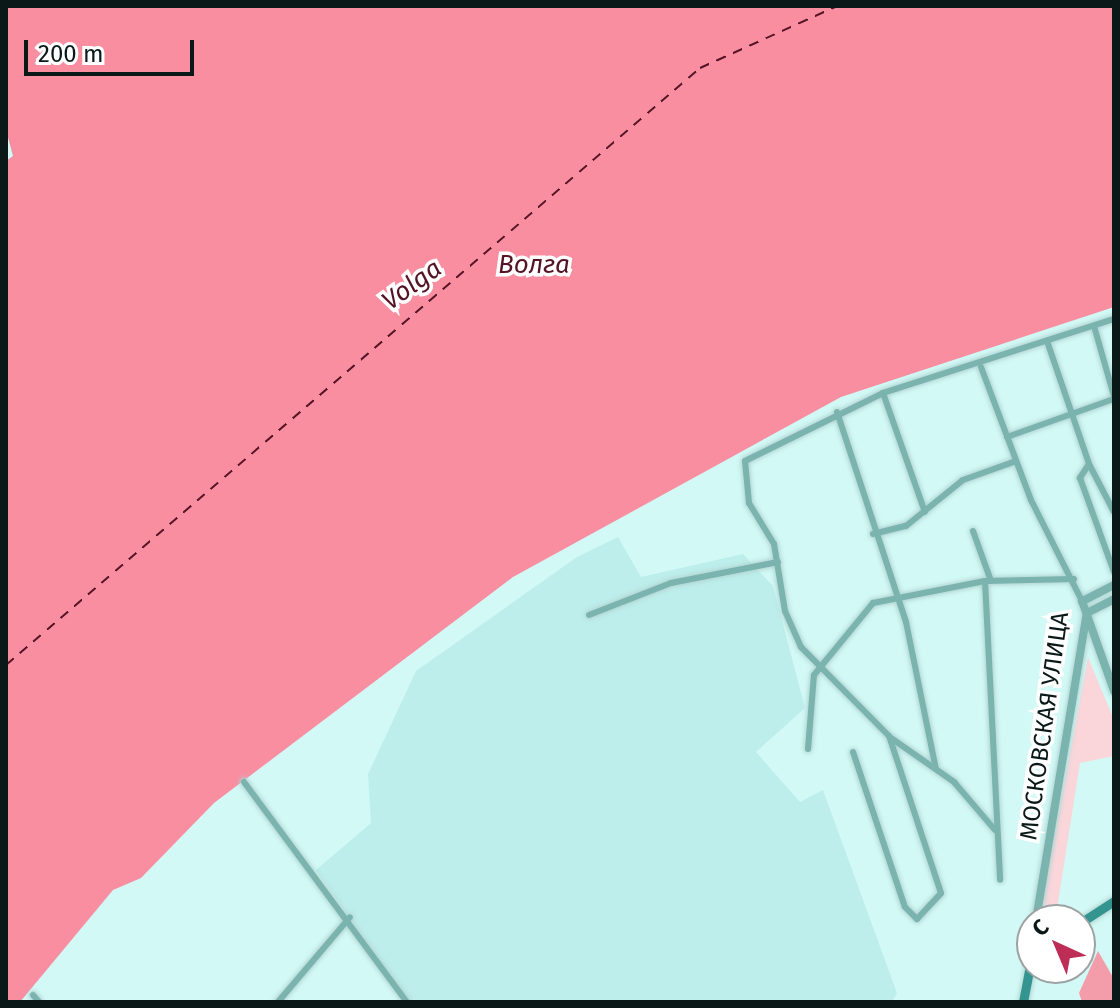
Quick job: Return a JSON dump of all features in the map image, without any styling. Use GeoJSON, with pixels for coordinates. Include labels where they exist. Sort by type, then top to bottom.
{"type":"FeatureCollection","features":[{"type":"Feature","properties":{"kind":"main road"},"geometry":{"type":"LineString","coordinates":[[1096,913],[1114,901]]}},
{"type":"Feature","properties":{"kind":"street"},"geometry":{"type":"LineString","coordinates":[[997,833],[936,769],[889,736],[825,678],[820,665],[788,622],[778,562],[749,503],[745,461],[837,412],[883,393],[981,367],[1114,319]]}},
{"type":"Feature","properties":{"kind":"street"},"geometry":{"type":"LineString","coordinates":[[1007,437],[1114,398],[1094,326]]}},
{"type":"Feature","properties":{"kind":"street"},"geometry":{"type":"LineString","coordinates":[[1047,341],[1089,464],[1114,512]]}},
{"type":"Feature","properties":{"kind":"street","name":"МОСКОВСКАЯ УЛИЦА"},"geometry":{"type":"LineString","coordinates":[[981,367],[1016,461],[1074,579],[1087,613],[1077,658],[1039,904]]}},
{"type":"Feature","properties":{"kind":"street"},"geometry":{"type":"LineString","coordinates":[[883,393],[925,512]]}},
{"type":"Feature","properties":{"kind":"street"},"geometry":{"type":"LineString","coordinates":[[837,412],[873,534],[896,595],[936,769]]}},
{"type":"Feature","properties":{"kind":"street"},"geometry":{"type":"LineString","coordinates":[[873,534],[925,512],[963,480],[1016,461]]}},
{"type":"Feature","properties":{"kind":"street"},"geometry":{"type":"LineString","coordinates":[[1089,464],[1080,478],[1114,572]]}},
{"type":"Feature","properties":{"kind":"street"},"geometry":{"type":"LineString","coordinates":[[973,531],[988,581],[1000,880]]}},
{"type":"Feature","properties":{"kind":"street"},"geometry":{"type":"LineString","coordinates":[[589,615],[671,583],[778,562]]}},
{"type":"Feature","properties":{"kind":"street"},"geometry":{"type":"LineString","coordinates":[[808,749],[811,686],[820,665],[873,603],[896,595],[988,581],[1074,579]]}},
{"type":"Feature","properties":{"kind":"street"},"geometry":{"type":"LineString","coordinates":[[1082,601],[1114,585]]}},
{"type":"Feature","properties":{"kind":"street"},"geometry":{"type":"LineString","coordinates":[[1114,599],[1087,613],[1114,691]]}},
{"type":"Feature","properties":{"kind":"street"},"geometry":{"type":"LineString","coordinates":[[1077,658],[1088,651],[1102,657]]}},
{"type":"Feature","properties":{"kind":"street"},"geometry":{"type":"LineString","coordinates":[[853,752],[905,907],[917,919],[941,893],[889,736]]}},
{"type":"Feature","properties":{"kind":"street"},"geometry":{"type":"LineString","coordinates":[[244,782],[350,917],[407,1002]]}},
{"type":"Feature","properties":{"kind":"street"},"geometry":{"type":"LineString","coordinates":[[278,1002],[350,917]]}},
{"type":"Feature","properties":{"kind":"street"},"geometry":{"type":"LineString","coordinates":[[33,995],[39,1002]]}},
{"type":"Feature","properties":{"kind":"shaded area"},"geometry":{"type":"Polygon","coordinates":[[[618,537],[641,577],[743,554],[773,586],[805,708],[756,752],[800,802],[823,790],[897,993],[892,1002],[409,1002],[316,870],[371,823],[368,774],[416,671],[577,557],[618,537]]]}},
{"type":"Feature","properties":{"kind":"shaded area"},"geometry":{"type":"Polygon","coordinates":[[[1088,657],[1114,720],[1114,756],[1080,763],[1058,904],[1042,904],[1088,657]]]}},
{"type":"Feature","properties":{"kind":"shaded area"},"geometry":{"type":"Polygon","coordinates":[[[1098,951],[1114,979],[1114,1002],[1082,1002],[1079,993],[1083,984],[1096,984],[1098,951]]]}},
{"type":"Feature","properties":{"kind":"water","name":"Волга"},"geometry":{"type":"Polygon","coordinates":[[[6,6],[1114,6],[1114,307],[841,397],[513,577],[214,803],[141,878],[113,890],[20,1002],[6,1002],[6,161],[13,156],[6,130],[6,6]]]}},
{"type":"Feature","properties":{"kind":"ferry route"},"geometry":{"type":"LineString","coordinates":[[6,665],[700,68],[837,6]]}},
{"type":"Feature","properties":{"kind":"water label","name":"Volga"},"geometry":{"type":"Point","coordinates":[412,285]}}]}
